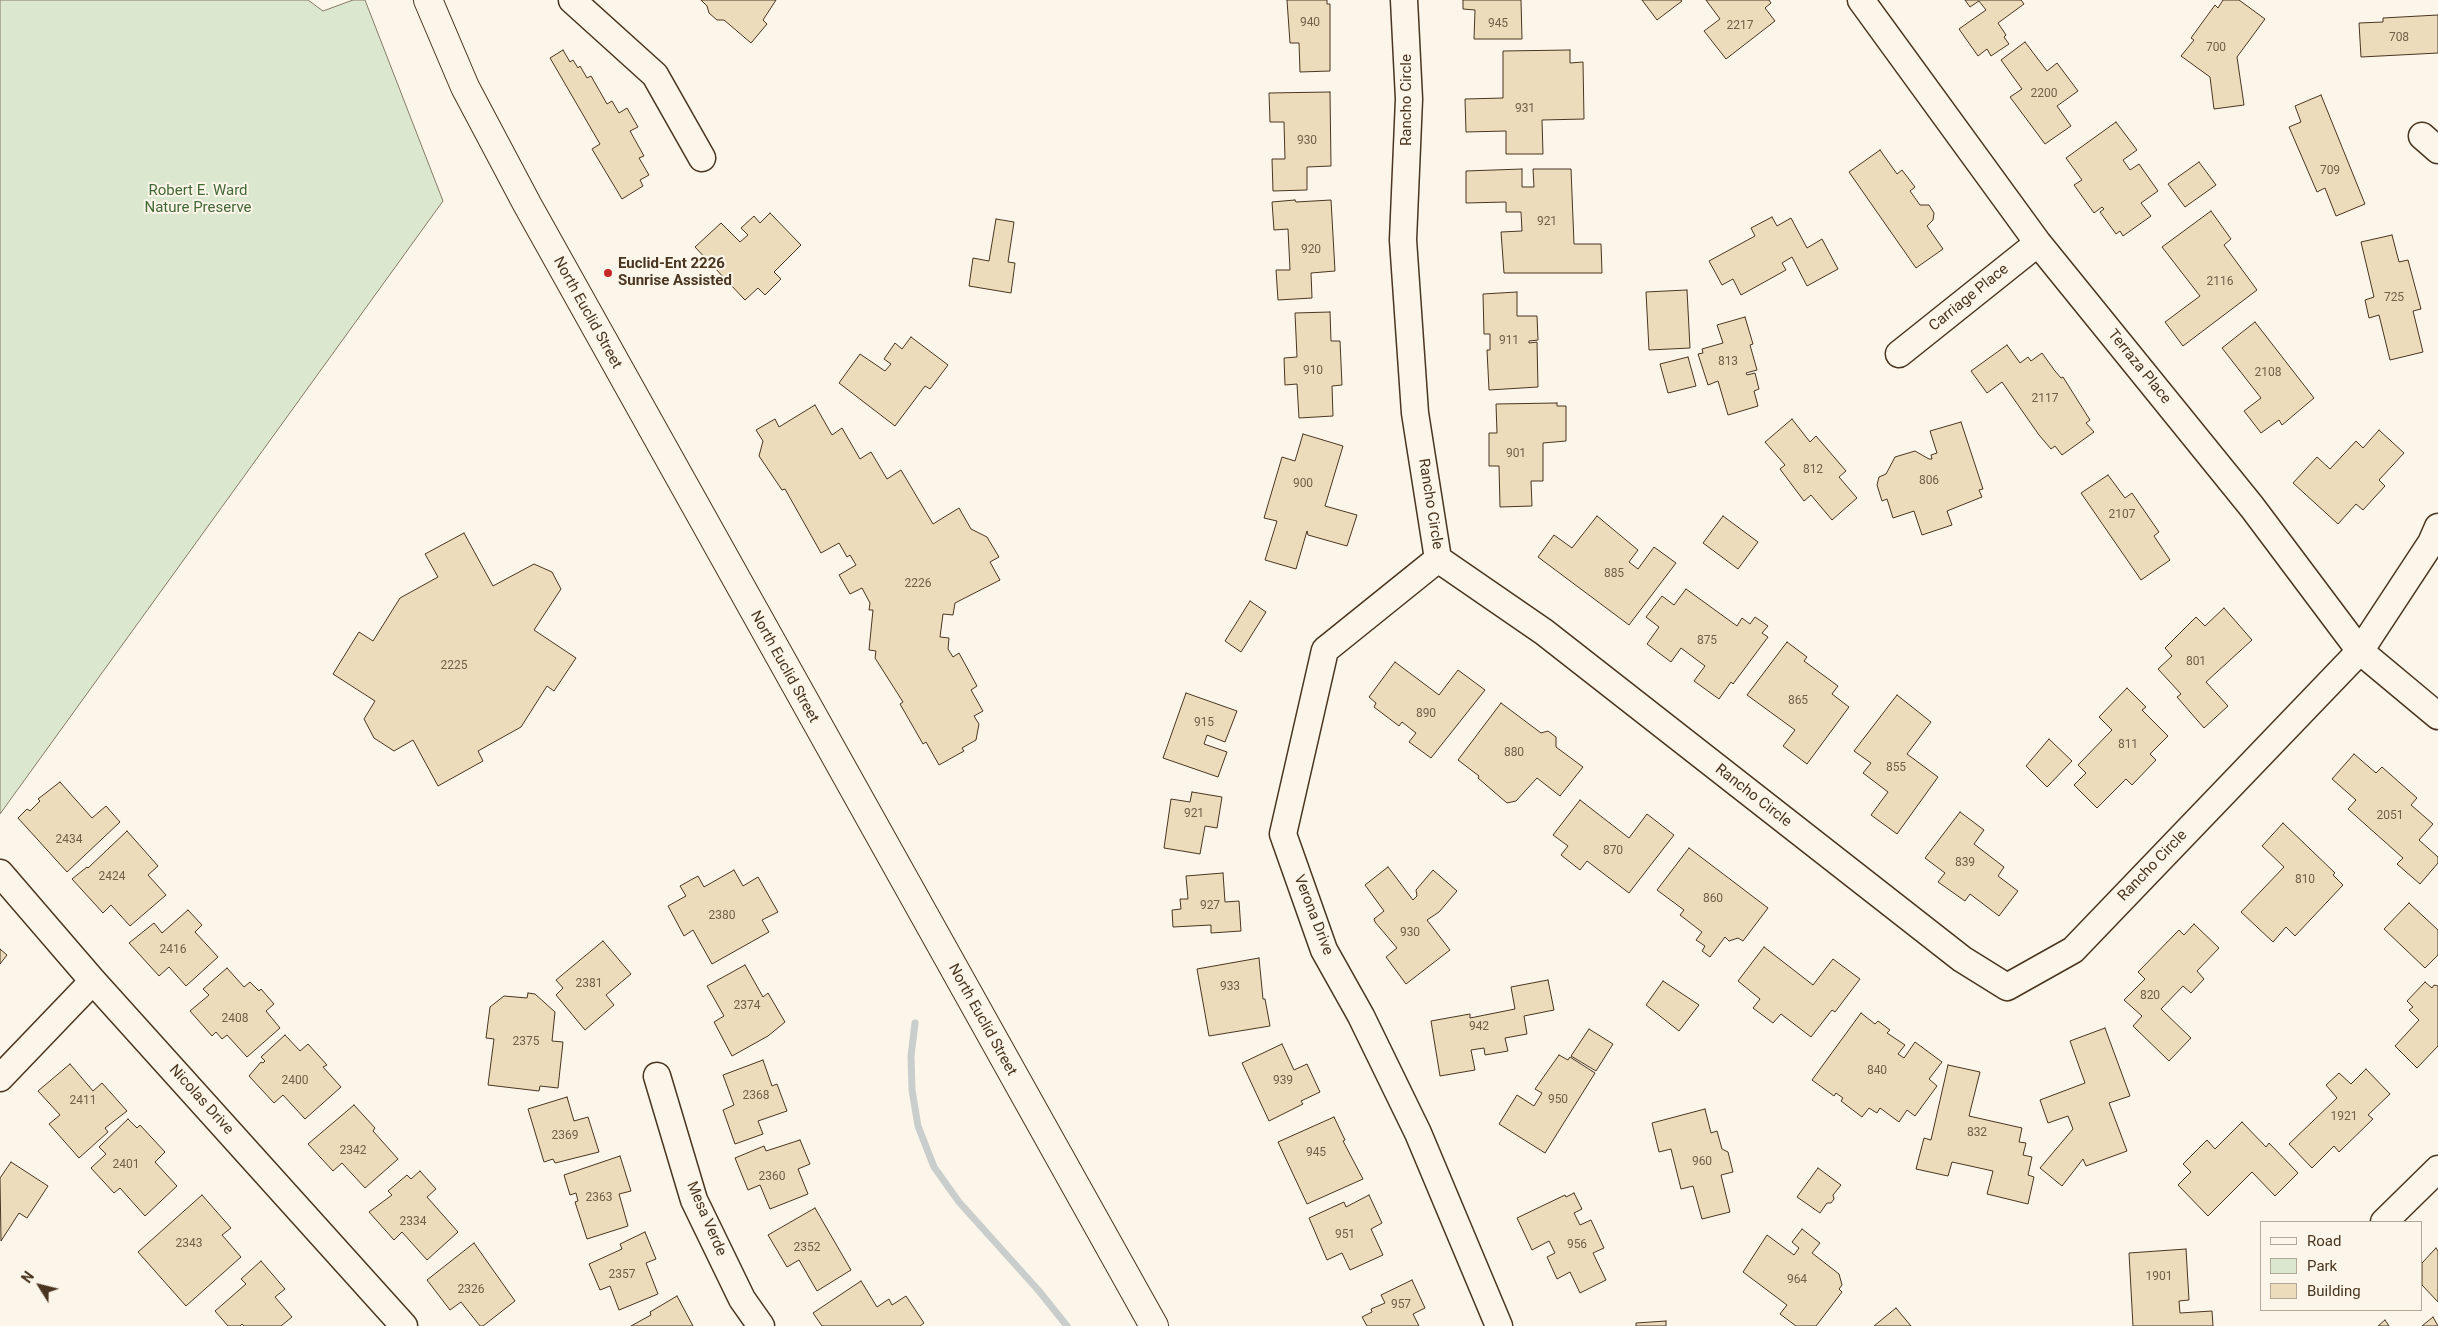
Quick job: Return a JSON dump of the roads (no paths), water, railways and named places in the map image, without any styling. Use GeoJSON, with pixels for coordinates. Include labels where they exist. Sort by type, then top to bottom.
{"type":"FeatureCollection","features":[{"type":"Feature","properties":{"kind":"main road","name":"North Euclid Street"},"geometry":{"type":"LineString","coordinates":[[428,0],[466,87],[527,204],[1154,1326]]}},
{"type":"Feature","properties":{"kind":"street"},"geometry":{"type":"LineString","coordinates":[[572,0],[655,75],[702,158]]}},
{"type":"Feature","properties":{"kind":"street","name":"Rancho Circle"},"geometry":{"type":"LineString","coordinates":[[1404,0],[1409,99],[1403,240],[1415,413],[1438,559],[1544,632],[1962,959],[2007,987],[2073,950],[2360,651],[2431,543],[2438,527]]}},
{"type":"Feature","properties":{"kind":"street","name":"Terraza Place"},"geometry":{"type":"LineString","coordinates":[[1861,0],[2038,243],[2252,507],[2360,651],[2438,716]]}},
{"type":"Feature","properties":{"kind":"street","name":"Carriage Place"},"geometry":{"type":"LineString","coordinates":[[1899,354],[2038,243]]}},
{"type":"Feature","properties":{"kind":"street","name":"Verona Drive"},"geometry":{"type":"LineString","coordinates":[[1438,559],[1325,650],[1283,834],[1324,950],[1361,1016],[1418,1133],[1499,1326]]}},
{"type":"Feature","properties":{"kind":"street","name":"Nicolas Drive"},"geometry":{"type":"LineString","coordinates":[[0,872],[93,981],[404,1326]]}},
{"type":"Feature","properties":{"kind":"street"},"geometry":{"type":"LineString","coordinates":[[0,1078],[93,981]]}},
{"type":"Feature","properties":{"kind":"street","name":"Mesa Verde"},"geometry":{"type":"LineString","coordinates":[[658,1076],[694,1200],[742,1299],[761,1326]]}},
{"type":"Feature","properties":{"kind":"street"},"geometry":{"type":"LineString","coordinates":[[2385,1221],[2438,1169]]}},
{"type":"Feature","properties":{"kind":"waterway"},"geometry":{"type":"LineString","coordinates":[[915,1023],[911,1056],[912,1090],[918,1126],[934,1167],[959,1202],[1039,1291],[1067,1326]]}},
{"type":"Feature","properties":{"kind":"place","name":"Euclid-Ent 2226 Sunrise Assisted"},"geometry":{"type":"Point","coordinates":[608,273]}},
{"type":"Feature","properties":{"kind":"park label","name":"Robert E. Ward Nature Preserve"},"geometry":{"type":"Point","coordinates":[198,200]}}]}
